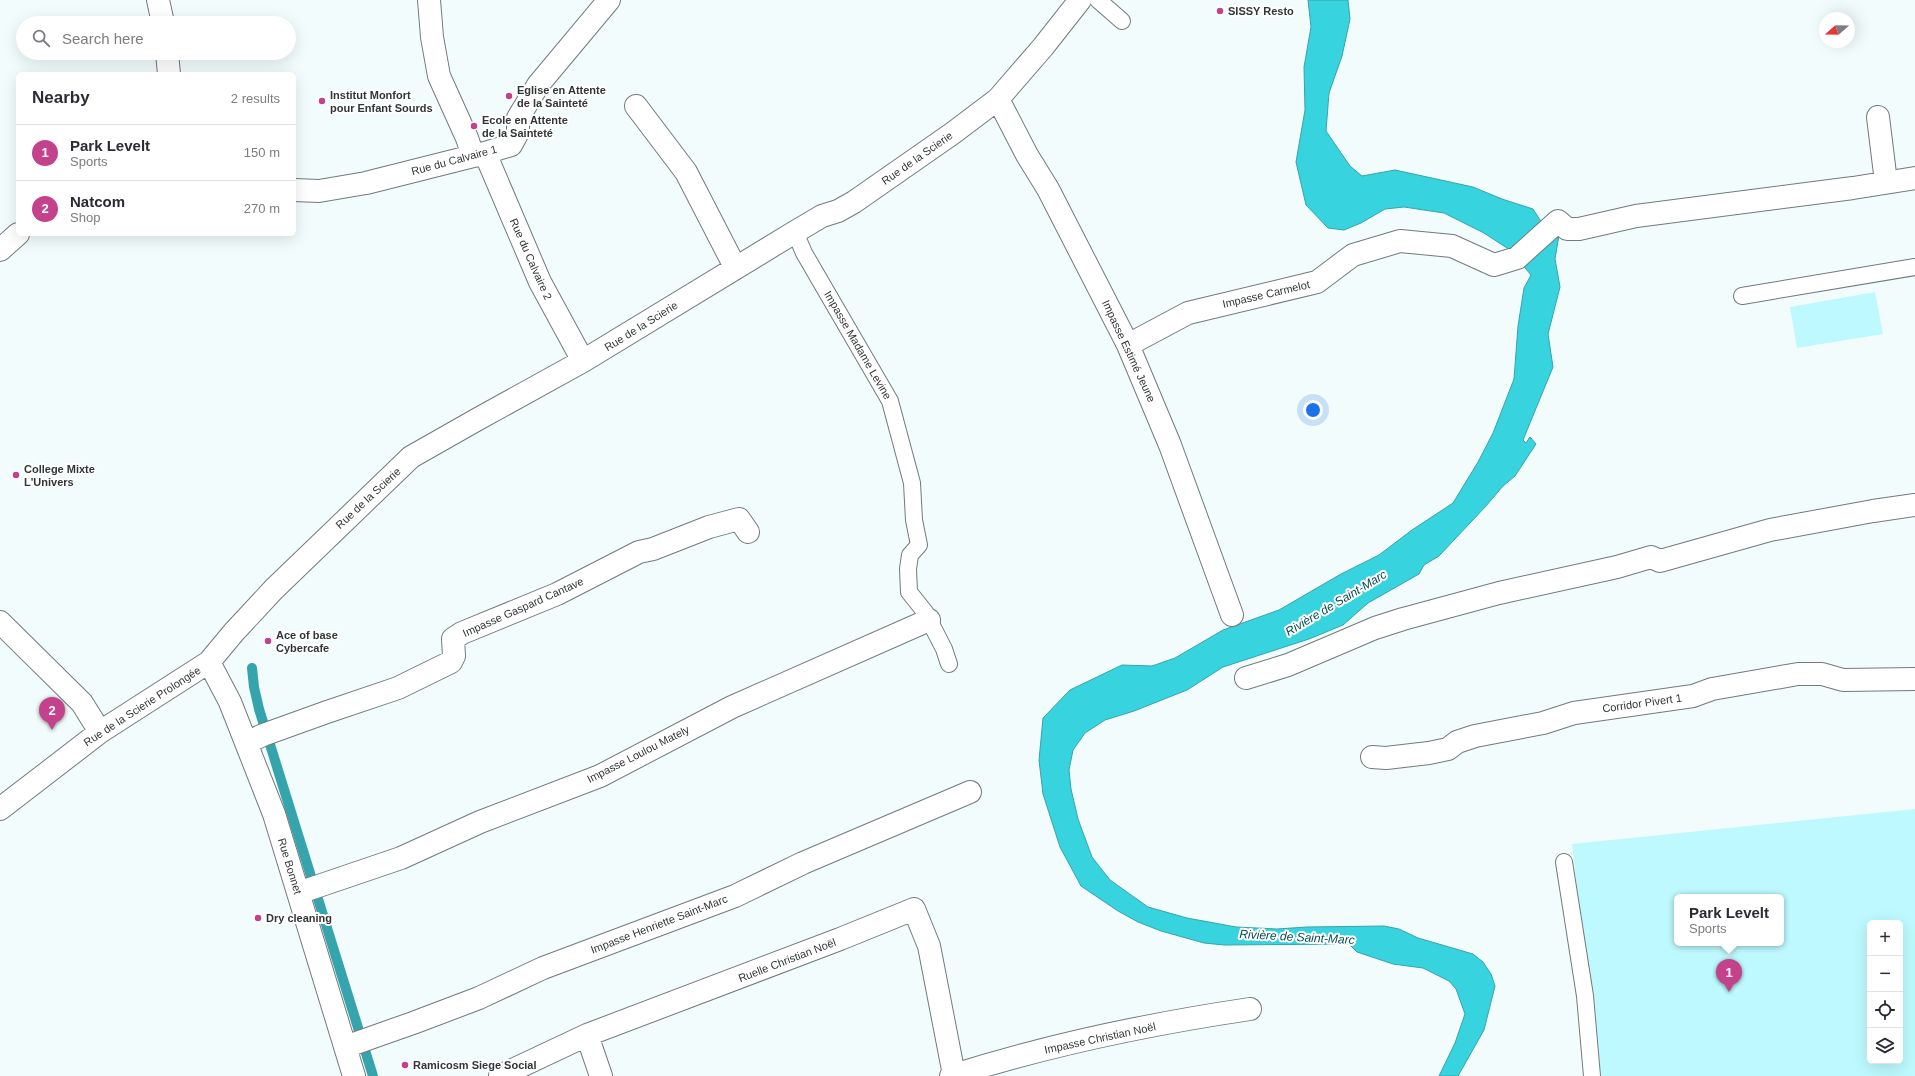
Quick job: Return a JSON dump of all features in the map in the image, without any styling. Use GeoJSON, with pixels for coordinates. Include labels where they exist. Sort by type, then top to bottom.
{"type":"FeatureCollection","features":[{"type":"Feature","properties":{"kind":"street"},"geometry":{"type":"LineString","coordinates":[[158,0],[161,16]]}},
{"type":"Feature","properties":{"kind":"street","name":"Rue du Calvaire 2"},"geometry":{"type":"LineString","coordinates":[[429,0],[432,37],[438,76],[467,138],[479,154],[540,282],[583,361]]}},
{"type":"Feature","properties":{"kind":"street","name":"Rue du Calvaire 1"},"geometry":{"type":"LineString","coordinates":[[296,190],[319,192],[366,183],[511,145],[518,132],[518,118],[538,85],[608,0]]}},
{"type":"Feature","properties":{"kind":"street","name":"Rue de la Scierie"},"geometry":{"type":"LineString","coordinates":[[209,662],[234,632],[274,589],[411,457],[478,418],[583,361],[735,267],[822,216],[838,211],[854,202],[953,133],[998,99],[1043,48],[1080,0]]}},
{"type":"Feature","properties":{"kind":"street"},"geometry":{"type":"LineString","coordinates":[[168,60],[169,72]]}},
{"type":"Feature","properties":{"kind":"street","name":"Impasse Estimé Jeune"},"geometry":{"type":"LineString","coordinates":[[998,99],[1027,156],[1052,196],[1128,345],[1170,445],[1232,615]]}},
{"type":"Feature","properties":{"kind":"street"},"geometry":{"type":"LineString","coordinates":[[636,106],[686,172],[735,267]]}},
{"type":"Feature","properties":{"kind":"street"},"geometry":{"type":"LineString","coordinates":[[1878,117],[1886,182],[1915,178]]}},
{"type":"Feature","properties":{"kind":"street","name":"Impasse Carmelot"},"geometry":{"type":"LineString","coordinates":[[1128,345],[1188,313],[1317,282],[1353,255],[1400,241],[1452,246],[1494,265],[1517,258],[1558,221],[1567,229],[1579,229],[1636,216],[1886,182]]}},
{"type":"Feature","properties":{"kind":"street"},"geometry":{"type":"LineString","coordinates":[[0,250],[16,236]]}},
{"type":"Feature","properties":{"kind":"street"},"geometry":{"type":"LineString","coordinates":[[1246,678],[1288,665],[1375,628],[1499,593],[1617,567],[1651,557],[1660,561],[1770,530],[1873,511],[1915,505]]}},
{"type":"Feature","properties":{"kind":"street","name":"Impasse Gaspard Cantave"},"geometry":{"type":"LineString","coordinates":[[262,736],[360,700],[398,688],[451,662],[454,656],[453,639],[462,633],[558,594],[639,552],[660,546],[709,526],[739,519],[748,532]]}},
{"type":"Feature","properties":{"kind":"street","name":"Impasse Loulou Mately"},"geometry":{"type":"LineString","coordinates":[[310,889],[401,858],[480,822],[600,776],[732,707],[929,620]]}},
{"type":"Feature","properties":{"kind":"street"},"geometry":{"type":"LineString","coordinates":[[0,622],[82,703],[100,732]]}},
{"type":"Feature","properties":{"kind":"street","name":"Rue de la Scierie Prolongée"},"geometry":{"type":"LineString","coordinates":[[0,809],[100,732],[209,662]]}},
{"type":"Feature","properties":{"kind":"street","name":"Rue Bonnet"},"geometry":{"type":"LineString","coordinates":[[209,662],[230,702],[262,736],[274,814],[310,889],[358,1043],[354,1076]]}},
{"type":"Feature","properties":{"kind":"street","name":"Corridor Pivert 1"},"geometry":{"type":"LineString","coordinates":[[1372,757],[1386,758],[1429,753],[1448,749],[1457,742],[1475,736],[1543,723],[1574,713],[1693,696],[1712,689],[1798,674],[1822,674],[1843,680],[1915,679]]}},
{"type":"Feature","properties":{"kind":"street","name":"Impasse Henriette Saint-Marc"},"geometry":{"type":"LineString","coordinates":[[358,1043],[479,998],[543,968],[735,896],[803,863],[970,792]]}},
{"type":"Feature","properties":{"kind":"street","name":"Ruelle Christian Noël"},"geometry":{"type":"LineString","coordinates":[[500,1076],[588,1035],[840,939],[914,909],[929,946],[953,1076]]}},
{"type":"Feature","properties":{"kind":"street","name":"Impasse Christian Noël"},"geometry":{"type":"LineString","coordinates":[[953,1076],[1074,1041],[1185,1019],[1250,1009]]}},
{"type":"Feature","properties":{"kind":"street"},"geometry":{"type":"LineString","coordinates":[[588,1035],[601,1076]]}},
{"type":"Feature","properties":{"kind":"lane"},"geometry":{"type":"LineString","coordinates":[[1098,0],[1122,21]]}},
{"type":"Feature","properties":{"kind":"lane","name":"Impasse Madame Levine"},"geometry":{"type":"LineString","coordinates":[[795,232],[804,253],[890,401],[912,483],[914,520],[919,546],[910,555],[909,592],[929,620],[944,649],[949,664]]}},
{"type":"Feature","properties":{"kind":"lane"},"geometry":{"type":"LineString","coordinates":[[1742,296],[1915,267]]}},
{"type":"Feature","properties":{"kind":"lane"},"geometry":{"type":"LineString","coordinates":[[1564,862],[1585,996],[1592,1076]]}},
{"type":"Feature","properties":{"kind":"shaded area"},"geometry":{"type":"Polygon","coordinates":[[[1875,292],[1883,334],[1797,348],[1790,307],[1875,292]]]}},
{"type":"Feature","properties":{"kind":"shaded area"},"geometry":{"type":"Polygon","coordinates":[[[1915,809],[1915,1076],[1598,1076],[1572,844],[1915,809]]]}},
{"type":"Feature","properties":{"kind":"water","name":"Rivière de Saint-Marc"},"geometry":{"type":"Polygon","coordinates":[[[1308,0],[1348,0],[1350,19],[1342,56],[1329,93],[1326,131],[1350,166],[1362,176],[1395,170],[1473,187],[1502,199],[1533,209],[1542,223],[1559,235],[1555,259],[1560,287],[1548,334],[1553,367],[1523,440],[1526,443],[1530,437],[1536,444],[1515,476],[1503,486],[1439,556],[1424,565],[1419,574],[1368,603],[1343,625],[1309,639],[1223,667],[1187,690],[1134,711],[1105,720],[1085,733],[1073,750],[1069,770],[1071,789],[1078,819],[1092,857],[1110,880],[1148,907],[1187,918],[1236,927],[1277,929],[1384,926],[1399,929],[1418,938],[1473,954],[1483,962],[1491,974],[1495,986],[1484,1030],[1458,1076],[1439,1076],[1455,1043],[1465,1014],[1456,989],[1449,981],[1423,968],[1393,964],[1357,952],[1349,944],[1224,945],[1204,943],[1161,931],[1138,922],[1118,911],[1081,886],[1060,847],[1043,794],[1039,760],[1043,718],[1070,690],[1122,665],[1152,666],[1175,658],[1223,630],[1279,610],[1341,574],[1379,555],[1412,530],[1453,503],[1478,462],[1493,433],[1514,379],[1518,326],[1524,288],[1531,275],[1510,250],[1484,233],[1444,213],[1404,207],[1385,209],[1361,223],[1344,230],[1328,228],[1306,205],[1296,162],[1305,110],[1304,67],[1311,27],[1308,0]]]}},
{"type":"Feature","properties":{"kind":"waterway"},"geometry":{"type":"LineString","coordinates":[[252,668],[254,687],[259,709],[373,1076]]}},
{"type":"Feature","properties":{"kind":"place","name":"SISSY Resto"},"geometry":{"type":"Point","coordinates":[1220,11]}},
{"type":"Feature","properties":{"kind":"place","name":"Eglise en Attente de la Sainteté"},"geometry":{"type":"Point","coordinates":[509,96]}},
{"type":"Feature","properties":{"kind":"place","name":"Institut Monfort pour Enfant Sourds"},"geometry":{"type":"Point","coordinates":[322,101]}},
{"type":"Feature","properties":{"kind":"place","name":"Ecole en Attente de la Sainteté"},"geometry":{"type":"Point","coordinates":[474,126]}},
{"type":"Feature","properties":{"kind":"place","name":"College Mixte L'Univers"},"geometry":{"type":"Point","coordinates":[16,475]}},
{"type":"Feature","properties":{"kind":"place","name":"Ace of base Cybercafe"},"geometry":{"type":"Point","coordinates":[268,641]}},
{"type":"Feature","properties":{"kind":"place","name":"Natcom"},"geometry":{"type":"Point","coordinates":[52,730]}},
{"type":"Feature","properties":{"kind":"place","name":"Dry cleaning"},"geometry":{"type":"Point","coordinates":[258,918]}},
{"type":"Feature","properties":{"kind":"place","name":"Park Levelt"},"geometry":{"type":"Point","coordinates":[1729,992]}},
{"type":"Feature","properties":{"kind":"place","name":"Ramicosm Siege Social"},"geometry":{"type":"Point","coordinates":[405,1065]}}]}
